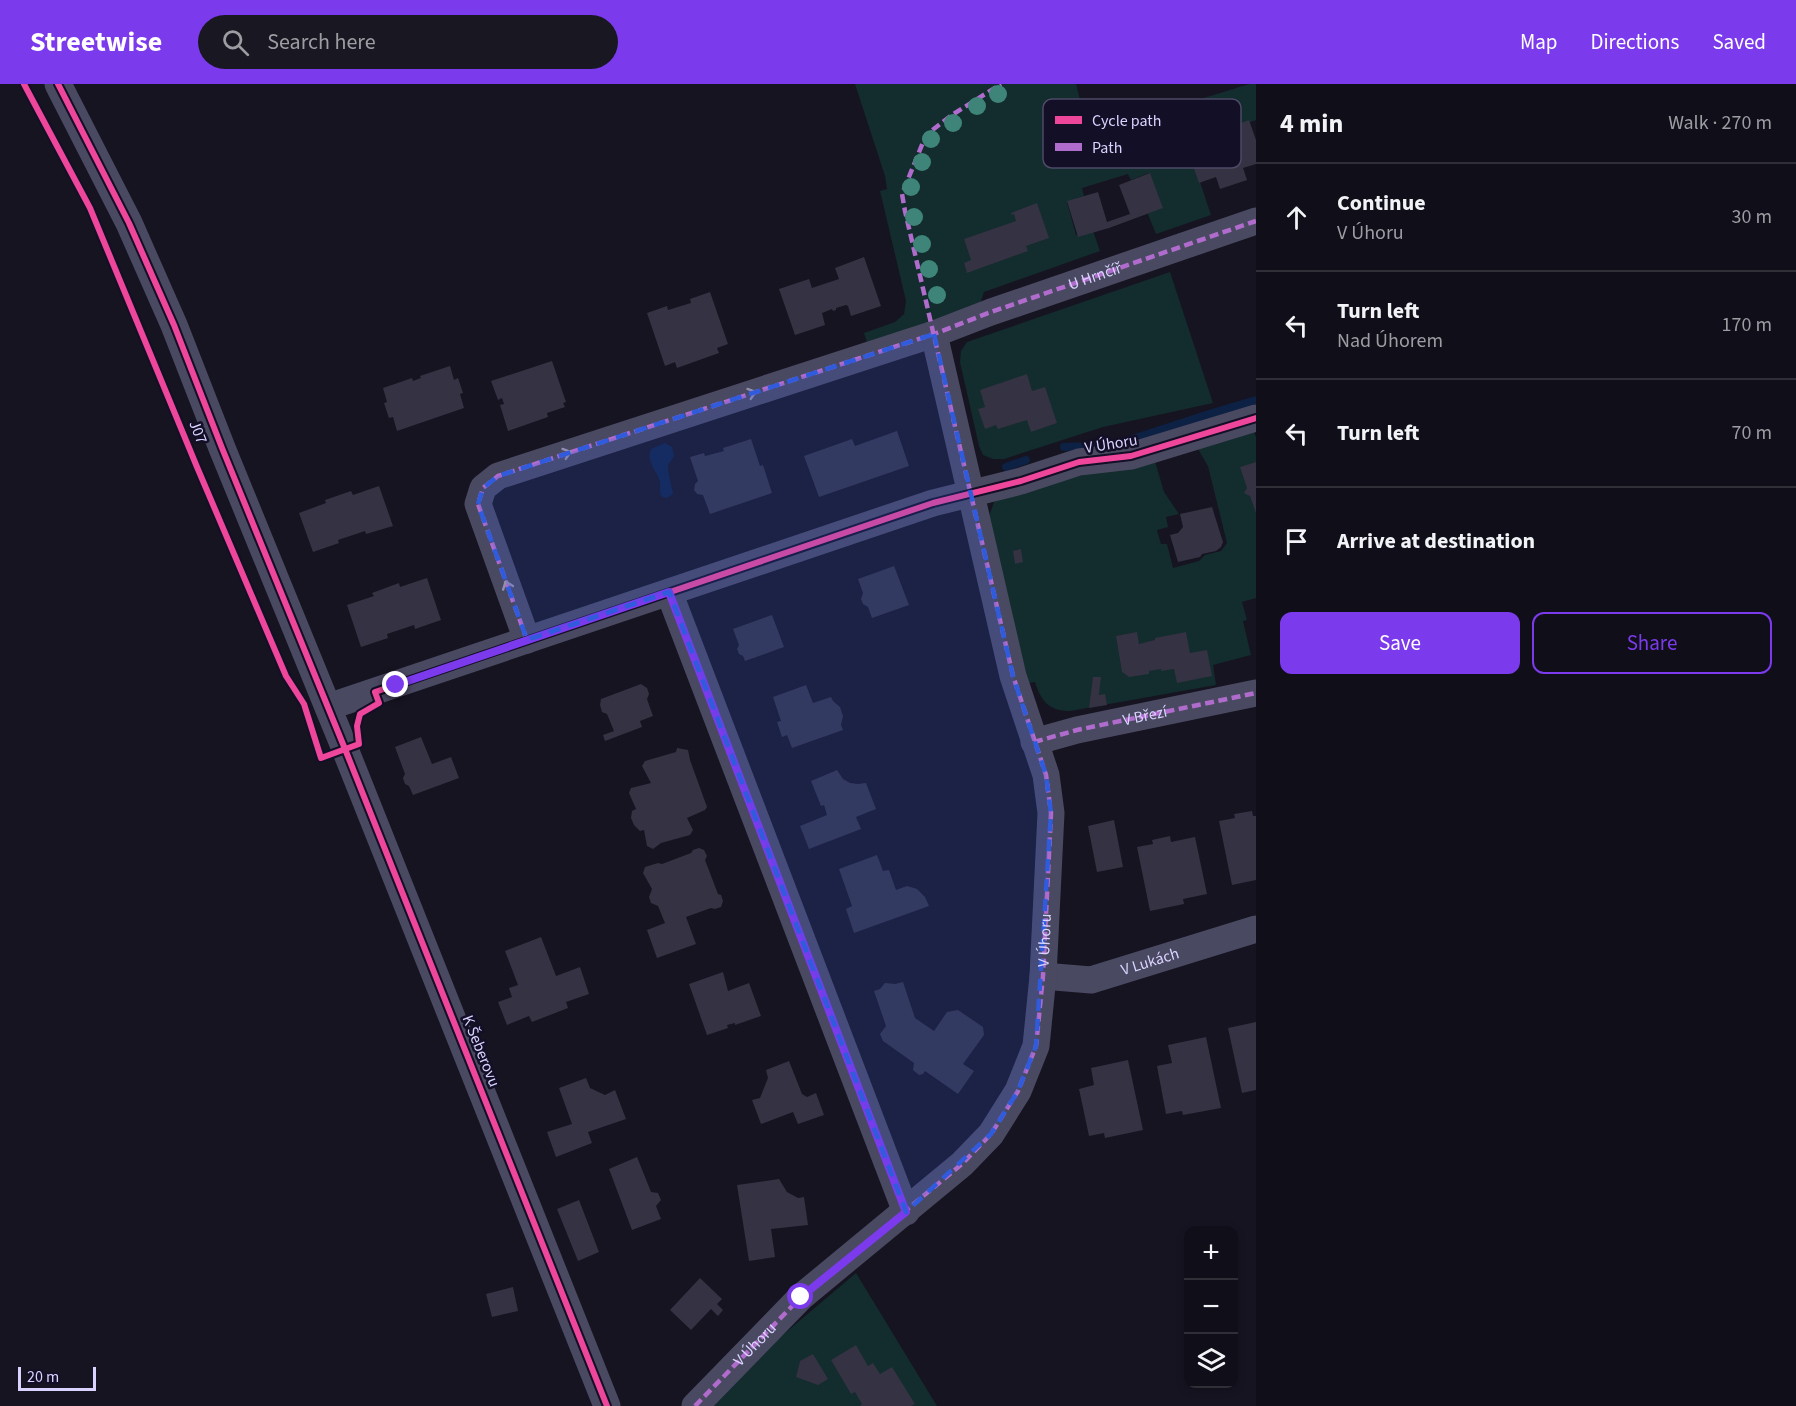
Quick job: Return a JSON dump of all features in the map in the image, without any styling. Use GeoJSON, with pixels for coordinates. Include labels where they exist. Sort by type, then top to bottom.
{"type":"FeatureCollection","features":[{"type":"Feature","properties":{"kind":"street","name":"K Šeberovu"},"geometry":{"type":"LineString","coordinates":[[58,84],[129,223],[174,326],[608,1406]]}},
{"type":"Feature","properties":{"kind":"street","name":"U Hrnčíř"},"geometry":{"type":"LineString","coordinates":[[527,640],[478,504],[483,488],[498,476],[934,334],[991,312],[1256,221]]}},
{"type":"Feature","properties":{"kind":"street"},"geometry":{"type":"LineString","coordinates":[[328,707],[933,503],[971,495],[934,334]]}},
{"type":"Feature","properties":{"kind":"street","name":"V Úhoru"},"geometry":{"type":"LineString","coordinates":[[695,1406],[801,1297],[957,1169],[991,1134],[1018,1091],[1036,1046],[1043,976],[1051,813],[1046,775],[1013,676],[971,495],[1079,462],[1131,456],[1256,418]]}},
{"type":"Feature","properties":{"kind":"street"},"geometry":{"type":"LineString","coordinates":[[669,592],[906,1212]]}},
{"type":"Feature","properties":{"kind":"street","name":"V Březí"},"geometry":{"type":"LineString","coordinates":[[1034,742],[1077,730],[1256,693]]}},
{"type":"Feature","properties":{"kind":"street","name":"V Lukách"},"geometry":{"type":"LineString","coordinates":[[1043,976],[1091,980],[1256,929]]}},
{"type":"Feature","properties":{"kind":"highlighted area"},"geometry":{"type":"Polygon","coordinates":[[[934,334],[1013,676],[1046,775],[1051,813],[1036,1046],[1018,1091],[991,1134],[906,1212],[888,1165],[669,592],[527,640],[478,504],[483,488],[498,476],[934,334]]]}},
{"type":"Feature","properties":{"kind":"green space"},"geometry":{"type":"Polygon","coordinates":[[[855,84],[1076,84],[1080,99],[1043,99],[1043,168],[1199,168],[1199,179],[1211,215],[1156,234],[1147,212],[1162,206],[1149,173],[1131,180],[1128,174],[1082,188],[1084,196],[1067,202],[1076,235],[1093,231],[1100,251],[984,292],[980,304],[950,316],[867,342],[864,333],[895,322],[904,314],[906,301],[880,191],[887,189],[885,176],[855,84]]]}},
{"type":"Feature","properties":{"kind":"green space"},"geometry":{"type":"Polygon","coordinates":[[[1256,84],[1256,120],[1241,125],[1241,99],[1200,99],[1256,84]]]}},
{"type":"Feature","properties":{"kind":"green space"},"geometry":{"type":"Polygon","coordinates":[[[1170,272],[1213,403],[1103,427],[1004,459],[993,459],[983,455],[960,362],[961,351],[967,342],[1170,272]]]}},
{"type":"Feature","properties":{"kind":"green space"},"geometry":{"type":"Polygon","coordinates":[[[1253,429],[1256,437],[1256,598],[1242,602],[1247,620],[1243,621],[1251,655],[1213,665],[1216,685],[1070,711],[1051,707],[1043,700],[1035,682],[1028,683],[989,516],[994,502],[1004,494],[1154,458],[1164,492],[1179,514],[1166,517],[1168,527],[1157,530],[1161,544],[1167,544],[1173,568],[1199,561],[1205,555],[1221,551],[1227,543],[1208,466],[1195,444],[1253,429]]]}},
{"type":"Feature","properties":{"kind":"green space"},"geometry":{"type":"Polygon","coordinates":[[[856,1273],[937,1406],[706,1406],[733,1377],[856,1273]]]}},
{"type":"Feature","properties":{"kind":"water"},"geometry":{"type":"Polygon","coordinates":[[[665,443],[672,447],[674,456],[668,465],[673,494],[667,498],[661,495],[659,478],[650,458],[651,449],[665,443]]]}},
{"type":"Feature","properties":{"kind":"building"},"geometry":{"type":"Polygon","coordinates":[[[1249,120],[1256,140],[1256,164],[1243,168],[1247,180],[1220,189],[1216,177],[1199,183],[1194,168],[1241,168],[1241,123],[1249,120]]]}},
{"type":"Feature","properties":{"kind":"building"},"geometry":{"type":"Polygon","coordinates":[[[1150,173],[1163,208],[1078,237],[1067,201],[1098,192],[1107,222],[1130,214],[1119,185],[1150,173]]]}},
{"type":"Feature","properties":{"kind":"building"},"geometry":{"type":"Polygon","coordinates":[[[1037,203],[1049,238],[1026,246],[1028,251],[967,273],[964,263],[971,260],[964,239],[1016,221],[1014,214],[1011,213],[1037,203]]]}},
{"type":"Feature","properties":{"kind":"building"},"geometry":{"type":"Polygon","coordinates":[[[864,257],[881,306],[851,316],[846,305],[833,311],[832,309],[822,313],[825,325],[795,335],[779,289],[809,279],[812,288],[839,279],[835,268],[864,257]]]}},
{"type":"Feature","properties":{"kind":"building"},"geometry":{"type":"Polygon","coordinates":[[[710,292],[728,344],[717,348],[719,353],[677,368],[675,362],[665,366],[647,313],[667,306],[668,310],[691,303],[690,299],[710,292]]]}},
{"type":"Feature","properties":{"kind":"building"},"geometry":{"type":"Polygon","coordinates":[[[552,361],[566,402],[563,403],[565,407],[547,413],[548,417],[508,431],[500,405],[504,404],[502,398],[498,400],[491,381],[552,361]]]}},
{"type":"Feature","properties":{"kind":"building"},"geometry":{"type":"Polygon","coordinates":[[[450,366],[454,380],[458,378],[463,393],[460,394],[464,408],[397,431],[393,417],[389,418],[384,403],[387,402],[383,388],[412,378],[413,381],[421,378],[420,376],[450,366]]]}},
{"type":"Feature","properties":{"kind":"building"},"geometry":{"type":"Polygon","coordinates":[[[1027,374],[1032,391],[1045,387],[1057,423],[1031,432],[1027,420],[998,429],[996,425],[985,429],[978,409],[985,407],[980,390],[1027,374]]]}},
{"type":"Feature","properties":{"kind":"building"},"geometry":{"type":"Polygon","coordinates":[[[897,431],[909,466],[819,497],[804,456],[852,439],[855,446],[897,431]]]}},
{"type":"Feature","properties":{"kind":"building"},"geometry":{"type":"Polygon","coordinates":[[[751,439],[772,493],[710,514],[703,495],[697,494],[694,490],[698,481],[690,457],[724,451],[723,448],[751,439]]]}},
{"type":"Feature","properties":{"kind":"building"},"geometry":{"type":"Polygon","coordinates":[[[1256,462],[1256,513],[1250,496],[1244,493],[1247,488],[1240,467],[1256,462]]]}},
{"type":"Feature","properties":{"kind":"building"},"geometry":{"type":"Polygon","coordinates":[[[379,486],[393,526],[366,534],[365,531],[313,552],[299,513],[326,503],[325,500],[351,491],[353,495],[379,486]]]}},
{"type":"Feature","properties":{"kind":"building"},"geometry":{"type":"Polygon","coordinates":[[[1212,507],[1223,542],[1221,547],[1216,551],[1202,554],[1200,557],[1178,562],[1170,535],[1178,533],[1183,527],[1180,514],[1212,507]]]}},
{"type":"Feature","properties":{"kind":"building"},"geometry":{"type":"Polygon","coordinates":[[[1021,549],[1023,562],[1015,564],[1013,551],[1021,549]]]}},
{"type":"Feature","properties":{"kind":"building"},"geometry":{"type":"Polygon","coordinates":[[[894,566],[909,605],[872,618],[868,607],[861,599],[863,593],[858,579],[894,566]]]}},
{"type":"Feature","properties":{"kind":"building"},"geometry":{"type":"Polygon","coordinates":[[[427,578],[441,620],[415,629],[414,625],[387,634],[388,638],[361,647],[347,605],[374,596],[372,593],[399,583],[400,587],[427,578]]]}},
{"type":"Feature","properties":{"kind":"building"},"geometry":{"type":"Polygon","coordinates":[[[772,615],[784,647],[745,661],[737,649],[739,645],[733,629],[772,615]]]}},
{"type":"Feature","properties":{"kind":"building"},"geometry":{"type":"Polygon","coordinates":[[[1137,632],[1139,644],[1155,640],[1155,638],[1186,632],[1190,653],[1207,650],[1212,676],[1177,683],[1174,669],[1161,671],[1161,669],[1149,671],[1149,674],[1129,677],[1122,672],[1116,636],[1137,632]]]}},
{"type":"Feature","properties":{"kind":"building"},"geometry":{"type":"Polygon","coordinates":[[[1093,677],[1101,677],[1099,695],[1105,694],[1107,705],[1089,708],[1093,677]]]}},
{"type":"Feature","properties":{"kind":"building"},"geometry":{"type":"Polygon","coordinates":[[[641,684],[647,688],[649,694],[647,699],[653,716],[640,721],[642,727],[605,741],[603,735],[614,731],[607,714],[602,712],[601,699],[641,684]]]}},
{"type":"Feature","properties":{"kind":"building"},"geometry":{"type":"Polygon","coordinates":[[[806,685],[813,703],[831,697],[840,707],[843,716],[841,725],[843,730],[792,748],[787,735],[782,737],[777,722],[781,721],[773,697],[806,685]]]}},
{"type":"Feature","properties":{"kind":"building"},"geometry":{"type":"Polygon","coordinates":[[[421,737],[432,764],[451,757],[459,778],[413,795],[409,786],[405,784],[403,778],[405,774],[395,747],[421,737]]]}},
{"type":"Feature","properties":{"kind":"building"},"geometry":{"type":"Polygon","coordinates":[[[677,748],[688,750],[707,807],[687,818],[693,830],[690,835],[661,843],[653,849],[647,846],[644,830],[640,831],[631,818],[632,811],[636,809],[629,793],[631,788],[651,783],[642,766],[645,761],[676,752],[677,748]]]}},
{"type":"Feature","properties":{"kind":"building"},"geometry":{"type":"Polygon","coordinates":[[[837,770],[843,779],[850,783],[866,783],[876,809],[856,817],[861,829],[809,849],[800,826],[827,815],[811,781],[837,770]]]}},
{"type":"Feature","properties":{"kind":"building"},"geometry":{"type":"Polygon","coordinates":[[[1252,811],[1253,816],[1256,816],[1256,880],[1232,885],[1219,821],[1235,818],[1234,814],[1252,811]]]}},
{"type":"Feature","properties":{"kind":"building"},"geometry":{"type":"Polygon","coordinates":[[[1114,820],[1123,867],[1097,872],[1088,826],[1114,820]]]}},
{"type":"Feature","properties":{"kind":"building"},"geometry":{"type":"Polygon","coordinates":[[[1170,836],[1171,842],[1195,837],[1207,894],[1183,899],[1184,904],[1150,911],[1137,847],[1153,844],[1152,840],[1170,836]]]}},
{"type":"Feature","properties":{"kind":"building"},"geometry":{"type":"Polygon","coordinates":[[[699,848],[704,850],[707,856],[705,860],[723,901],[721,907],[686,917],[696,944],[657,958],[647,930],[665,923],[658,906],[651,903],[649,897],[652,889],[643,873],[645,867],[662,864],[699,848]]]}},
{"type":"Feature","properties":{"kind":"building"},"geometry":{"type":"Polygon","coordinates":[[[877,855],[883,871],[889,870],[896,890],[907,886],[917,889],[925,897],[929,906],[854,933],[846,909],[852,906],[839,869],[877,855]]]}},
{"type":"Feature","properties":{"kind":"building"},"geometry":{"type":"Polygon","coordinates":[[[541,937],[556,976],[580,967],[589,994],[566,1002],[568,1008],[532,1022],[529,1016],[507,1025],[498,1002],[512,997],[509,988],[518,985],[505,951],[541,937]]]}},
{"type":"Feature","properties":{"kind":"building"},"geometry":{"type":"Polygon","coordinates":[[[723,972],[728,991],[749,983],[761,1016],[735,1025],[735,1023],[727,1025],[728,1028],[707,1035],[689,984],[723,972]]]}},
{"type":"Feature","properties":{"kind":"building"},"geometry":{"type":"Polygon","coordinates":[[[903,982],[915,1018],[934,1031],[947,1012],[958,1010],[983,1027],[984,1035],[963,1064],[974,1071],[958,1094],[925,1071],[919,1075],[913,1070],[914,1063],[883,1041],[880,1034],[886,1026],[874,991],[880,989],[885,983],[903,982]]]}},
{"type":"Feature","properties":{"kind":"building"},"geometry":{"type":"Polygon","coordinates":[[[1256,1022],[1256,1090],[1242,1093],[1228,1028],[1256,1022]]]}},
{"type":"Feature","properties":{"kind":"building"},"geometry":{"type":"Polygon","coordinates":[[[1206,1037],[1221,1108],[1183,1115],[1182,1111],[1166,1114],[1157,1066],[1172,1063],[1168,1045],[1206,1037]]]}},
{"type":"Feature","properties":{"kind":"building"},"geometry":{"type":"Polygon","coordinates":[[[1128,1060],[1143,1130],[1105,1138],[1104,1133],[1089,1136],[1079,1089],[1094,1085],[1091,1068],[1128,1060]]]}},
{"type":"Feature","properties":{"kind":"building"},"geometry":{"type":"Polygon","coordinates":[[[789,1061],[802,1094],[807,1097],[816,1093],[824,1115],[798,1124],[793,1112],[761,1124],[752,1100],[760,1098],[768,1078],[766,1070],[789,1061]]]}},
{"type":"Feature","properties":{"kind":"building"},"geometry":{"type":"Polygon","coordinates":[[[586,1078],[590,1088],[605,1095],[615,1090],[626,1119],[588,1132],[592,1143],[556,1157],[547,1132],[572,1124],[559,1088],[586,1078]]]}},
{"type":"Feature","properties":{"kind":"building"},"geometry":{"type":"Polygon","coordinates":[[[637,1157],[651,1192],[658,1193],[661,1200],[656,1206],[661,1219],[632,1230],[609,1169],[637,1157]]]}},
{"type":"Feature","properties":{"kind":"building"},"geometry":{"type":"Polygon","coordinates":[[[779,1179],[787,1192],[798,1198],[804,1197],[808,1225],[771,1229],[775,1257],[749,1261],[737,1185],[779,1179]]]}},
{"type":"Feature","properties":{"kind":"building"},"geometry":{"type":"Polygon","coordinates":[[[579,1200],[599,1252],[578,1261],[557,1209],[579,1200]]]}},
{"type":"Feature","properties":{"kind":"building"},"geometry":{"type":"Polygon","coordinates":[[[700,1278],[722,1299],[717,1304],[723,1310],[718,1316],[711,1309],[691,1330],[670,1310],[700,1278]]]}},
{"type":"Feature","properties":{"kind":"building"},"geometry":{"type":"Polygon","coordinates":[[[513,1287],[518,1311],[492,1317],[486,1294],[513,1287]]]}},
{"type":"Feature","properties":{"kind":"building"},"geometry":{"type":"Polygon","coordinates":[[[856,1345],[868,1366],[873,1363],[880,1374],[892,1367],[915,1404],[911,1406],[860,1406],[862,1404],[855,1392],[851,1394],[831,1360],[856,1345]]]}},
{"type":"Feature","properties":{"kind":"building"},"geometry":{"type":"Polygon","coordinates":[[[813,1354],[828,1379],[818,1385],[796,1377],[800,1361],[813,1354]]]}},
{"type":"Feature","properties":{"kind":"waterway"},"geometry":{"type":"LineString","coordinates":[[1064,447],[1114,445],[1256,400]]}},
{"type":"Feature","properties":{"kind":"waterway"},"geometry":{"type":"LineString","coordinates":[[1006,467],[1026,460]]}},
{"type":"Feature","properties":{"kind":"marked path"},"geometry":{"type":"LineString","coordinates":[[695,1406],[801,1297],[962,1164],[991,1134],[1018,1091],[1036,1046],[1043,976],[1051,813],[1046,775],[1013,676],[902,194],[926,135],[952,115],[1001,84]]}},
{"type":"Feature","properties":{"kind":"marked path"},"geometry":{"type":"LineString","coordinates":[[527,640],[478,504],[483,488],[498,476],[934,334],[991,312],[1256,221]]}},
{"type":"Feature","properties":{"kind":"marked path"},"geometry":{"type":"LineString","coordinates":[[669,592],[906,1212]]}},
{"type":"Feature","properties":{"kind":"marked path"},"geometry":{"type":"LineString","coordinates":[[1034,742],[1077,730],[1256,693]]}},
{"type":"Feature","properties":{"kind":"cycle path","name":"J07"},"geometry":{"type":"LineString","coordinates":[[24,84],[90,208],[286,676],[304,704],[321,758],[359,744],[357,726],[360,714],[379,703],[375,692],[933,503],[1021,481],[1079,462],[1131,456],[1256,418]]}},
{"type":"Feature","properties":{"kind":"cycle path","name":"J07"},"geometry":{"type":"LineString","coordinates":[[58,84],[129,223],[174,325],[607,1406]]}},
{"type":"Feature","properties":{"kind":"route"},"geometry":{"type":"LineString","coordinates":[[396,685],[669,592],[906,1212],[801,1297]]}}]}
